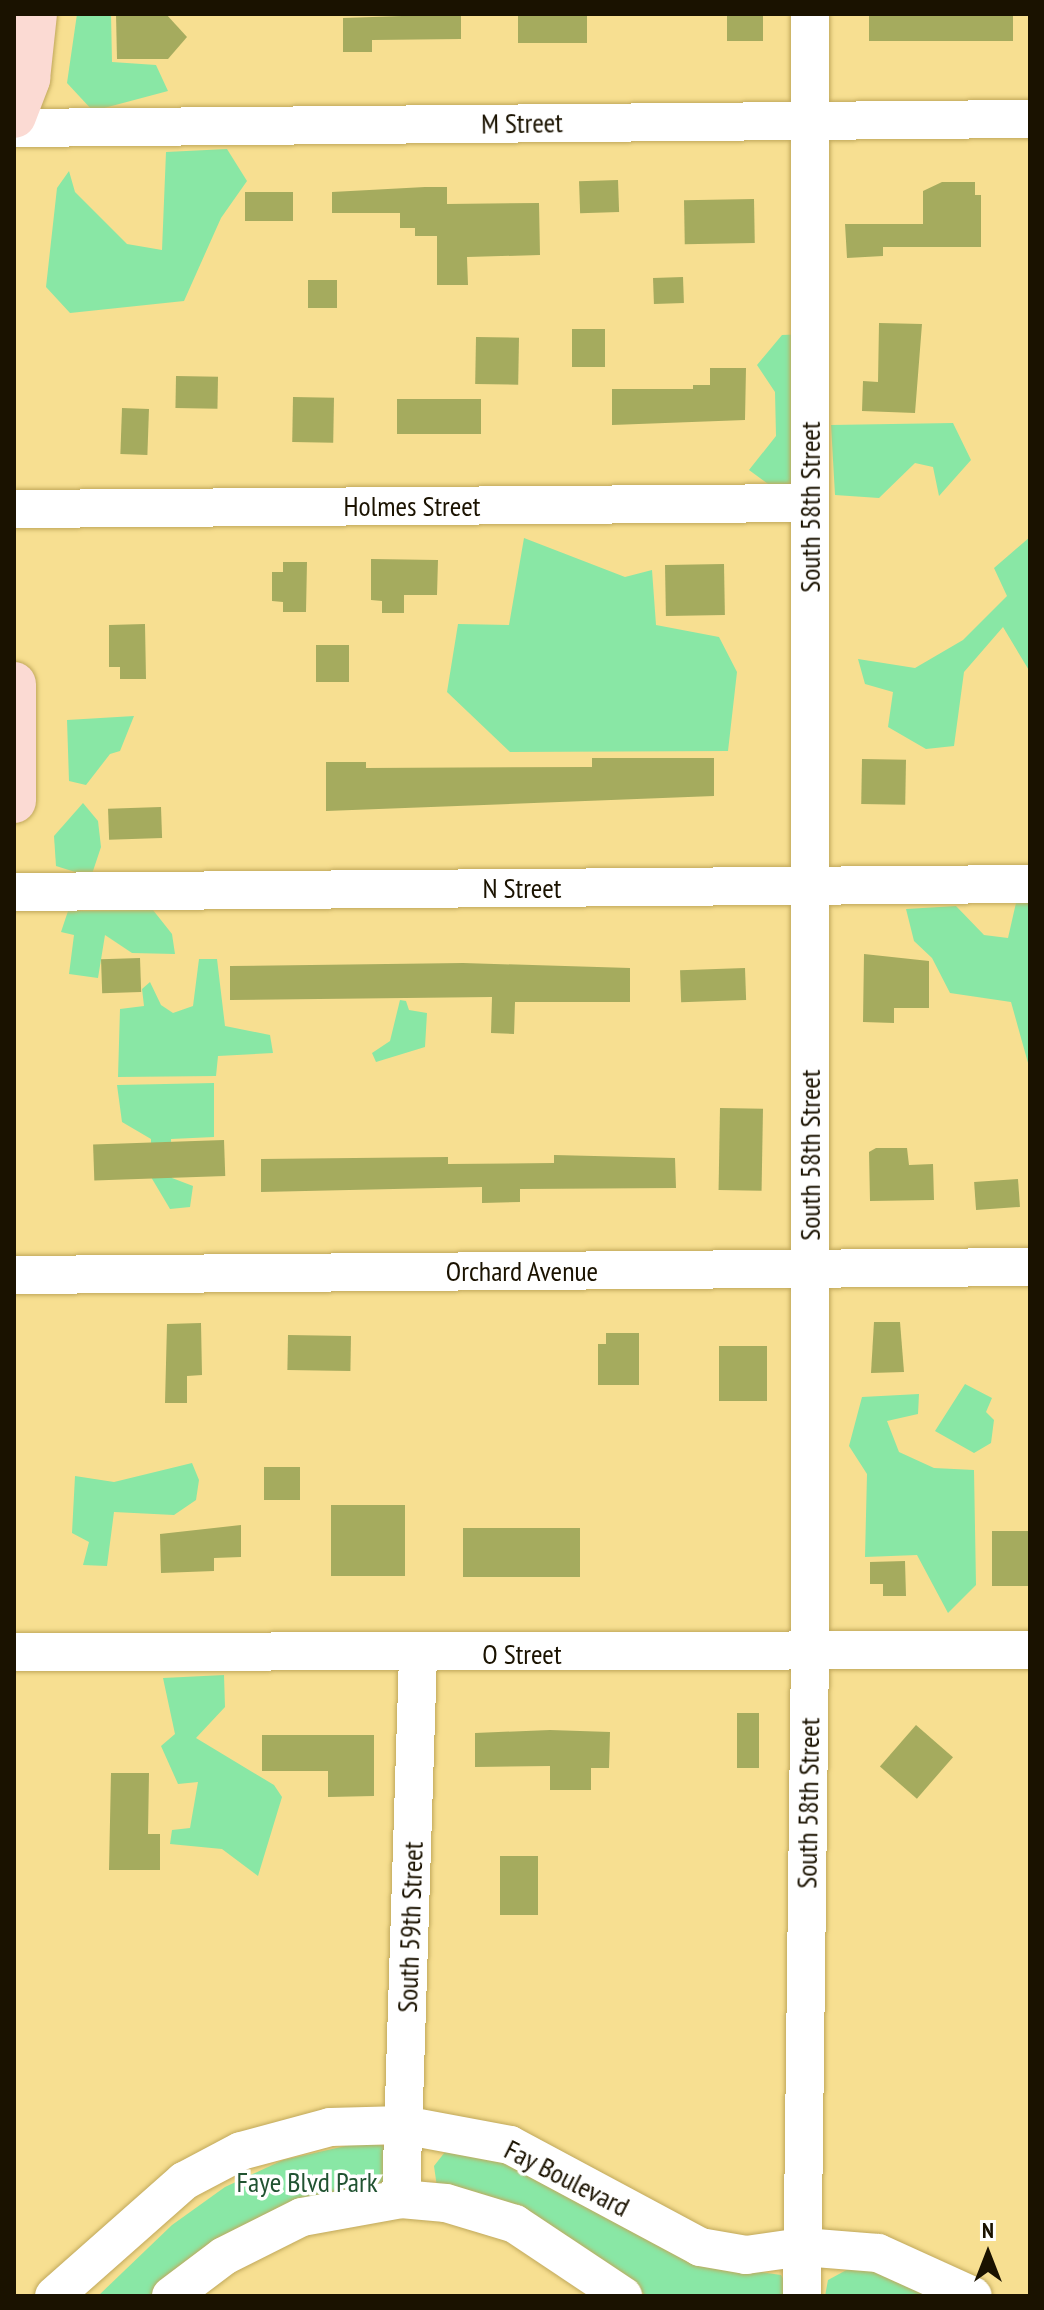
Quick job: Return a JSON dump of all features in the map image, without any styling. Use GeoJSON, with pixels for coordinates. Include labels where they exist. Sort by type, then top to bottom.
{"type":"FeatureCollection","features":[{"type":"Feature","properties":{"kind":"main road"},"geometry":{"type":"LineString","coordinates":[[14,116],[28,79],[37,21]]}},
{"type":"Feature","properties":{"kind":"main road"},"geometry":{"type":"LineString","coordinates":[[14,684],[14,801]]}},
{"type":"Feature","properties":{"kind":"street","name":"South 58th Street"},"geometry":{"type":"LineString","coordinates":[[802,2296],[810,1652],[810,14]]}},
{"type":"Feature","properties":{"kind":"street","name":"M Street"},"geometry":{"type":"LineString","coordinates":[[14,128],[1030,119]]}},
{"type":"Feature","properties":{"kind":"street","name":"Holmes Street"},"geometry":{"type":"LineString","coordinates":[[14,509],[810,503]]}},
{"type":"Feature","properties":{"kind":"street","name":"N Street"},"geometry":{"type":"LineString","coordinates":[[14,892],[1030,884]]}},
{"type":"Feature","properties":{"kind":"street","name":"Orchard Avenue"},"geometry":{"type":"LineString","coordinates":[[14,1275],[1030,1267]]}},
{"type":"Feature","properties":{"kind":"street","name":"O Street"},"geometry":{"type":"LineString","coordinates":[[14,1652],[418,1655],[1030,1650]]}},
{"type":"Feature","properties":{"kind":"street","name":"South 59th Street"},"geometry":{"type":"LineString","coordinates":[[401,2199],[418,1655]]}},
{"type":"Feature","properties":{"kind":"street","name":"Fay Boulevard"},"geometry":{"type":"LineString","coordinates":[[54,2296],[184,2181],[241,2151],[330,2127],[403,2125],[510,2145],[700,2247],[746,2255],[803,2247],[878,2253],[973,2296]]}},
{"type":"Feature","properties":{"kind":"street"},"geometry":{"type":"LineString","coordinates":[[171,2296],[224,2256],[302,2217],[401,2199],[446,2203],[515,2224],[623,2296]]}},
{"type":"Feature","properties":{"kind":"green space"},"geometry":{"type":"Polygon","coordinates":[[[77,14],[111,14],[112,62],[156,65],[168,91],[93,111],[67,83],[77,14]]]}},
{"type":"Feature","properties":{"kind":"green space"},"geometry":{"type":"Polygon","coordinates":[[[227,149],[247,181],[221,218],[184,301],[70,313],[46,287],[57,188],[69,171],[75,192],[127,244],[162,250],[166,152],[227,149]]]}},
{"type":"Feature","properties":{"kind":"green space"},"geometry":{"type":"Polygon","coordinates":[[[807,334],[808,482],[783,495],[749,470],[776,436],[775,392],[757,365],[782,335],[807,334]]]}},
{"type":"Feature","properties":{"kind":"green space"},"geometry":{"type":"Polygon","coordinates":[[[953,423],[971,460],[939,496],[933,467],[915,463],[879,498],[835,495],[831,425],[953,423]]]}},
{"type":"Feature","properties":{"kind":"green space"},"geometry":{"type":"Polygon","coordinates":[[[1030,537],[1030,672],[1003,627],[964,672],[954,746],[926,749],[888,727],[893,692],[865,684],[858,659],[915,668],[963,640],[1007,596],[994,568],[1030,537]]]}},
{"type":"Feature","properties":{"kind":"green space"},"geometry":{"type":"Polygon","coordinates":[[[524,538],[625,577],[652,570],[656,625],[719,637],[737,672],[728,751],[510,752],[447,692],[458,624],[509,625],[524,538]]]}},
{"type":"Feature","properties":{"kind":"green space"},"geometry":{"type":"Polygon","coordinates":[[[134,716],[120,751],[110,754],[86,785],[69,781],[67,720],[134,716]]]}},
{"type":"Feature","properties":{"kind":"green space"},"geometry":{"type":"Polygon","coordinates":[[[83,803],[98,821],[101,847],[91,877],[56,866],[54,836],[83,803]]]}},
{"type":"Feature","properties":{"kind":"green space"},"geometry":{"type":"Polygon","coordinates":[[[1018,894],[1030,894],[1030,1070],[1011,1002],[950,993],[932,958],[914,941],[906,909],[956,906],[984,935],[1008,938],[1018,894]]]}},
{"type":"Feature","properties":{"kind":"green space"},"geometry":{"type":"Polygon","coordinates":[[[153,910],[172,934],[175,954],[132,953],[105,935],[98,978],[69,974],[74,935],[61,932],[68,911],[153,910]]]}},
{"type":"Feature","properties":{"kind":"green space"},"geometry":{"type":"Polygon","coordinates":[[[199,959],[217,959],[225,1026],[270,1035],[273,1053],[218,1056],[216,1076],[118,1077],[120,1009],[144,1006],[142,989],[150,982],[161,1005],[173,1013],[193,1006],[199,959]]]}},
{"type":"Feature","properties":{"kind":"green space"},"geometry":{"type":"Polygon","coordinates":[[[400,1000],[406,1001],[409,1010],[427,1013],[425,1047],[376,1062],[372,1053],[390,1041],[400,1000]]]}},
{"type":"Feature","properties":{"kind":"green space"},"geometry":{"type":"Polygon","coordinates":[[[214,1083],[214,1137],[171,1139],[172,1178],[193,1186],[190,1207],[170,1209],[151,1177],[151,1139],[122,1122],[117,1085],[214,1083]]]}},
{"type":"Feature","properties":{"kind":"green space"},"geometry":{"type":"Polygon","coordinates":[[[965,1384],[992,1398],[986,1412],[994,1420],[991,1443],[974,1453],[935,1431],[965,1384]]]}},
{"type":"Feature","properties":{"kind":"green space"},"geometry":{"type":"Polygon","coordinates":[[[919,1394],[918,1414],[887,1421],[899,1452],[934,1468],[974,1470],[976,1585],[948,1613],[917,1555],[865,1557],[867,1474],[849,1446],[862,1397],[919,1394]]]}},
{"type":"Feature","properties":{"kind":"green space"},"geometry":{"type":"Polygon","coordinates":[[[192,1463],[199,1480],[196,1500],[174,1515],[114,1512],[107,1566],[83,1565],[89,1542],[72,1533],[75,1476],[114,1482],[192,1463]]]}},
{"type":"Feature","properties":{"kind":"green space"},"geometry":{"type":"Polygon","coordinates":[[[224,1675],[225,1707],[196,1738],[274,1785],[282,1797],[258,1876],[222,1849],[170,1844],[172,1830],[190,1828],[198,1782],[178,1784],[161,1746],[175,1734],[163,1678],[224,1675]]]}},
{"type":"Feature","properties":{"kind":"green space","name":"Faye Blvd Park"},"geometry":{"type":"Polygon","coordinates":[[[359,2143],[390,2146],[402,2178],[167,2296],[98,2296],[172,2225],[225,2187],[283,2160],[359,2143]]]}},
{"type":"Feature","properties":{"kind":"green space","name":"Faye Blvd Park"},"geometry":{"type":"Polygon","coordinates":[[[476,2150],[746,2270],[781,2275],[793,2296],[647,2296],[568,2241],[437,2187],[434,2166],[445,2152],[476,2150]]]}},
{"type":"Feature","properties":{"kind":"green space"},"geometry":{"type":"Polygon","coordinates":[[[852,2267],[888,2272],[947,2296],[825,2296],[828,2280],[852,2267]]]}},
{"type":"Feature","properties":{"kind":"building"},"geometry":{"type":"Polygon","coordinates":[[[116,14],[166,14],[187,37],[168,59],[117,59],[116,14]]]}},
{"type":"Feature","properties":{"kind":"building"},"geometry":{"type":"Polygon","coordinates":[[[461,14],[461,39],[372,40],[372,52],[343,52],[343,18],[461,14]]]}},
{"type":"Feature","properties":{"kind":"building"},"geometry":{"type":"Polygon","coordinates":[[[518,14],[587,14],[587,43],[518,43],[518,14]]]}},
{"type":"Feature","properties":{"kind":"building"},"geometry":{"type":"Polygon","coordinates":[[[727,14],[763,14],[763,41],[727,41],[727,14]]]}},
{"type":"Feature","properties":{"kind":"building"},"geometry":{"type":"Polygon","coordinates":[[[869,14],[1013,14],[1013,41],[869,41],[869,14]]]}},
{"type":"Feature","properties":{"kind":"building"},"geometry":{"type":"Polygon","coordinates":[[[618,180],[619,212],[580,213],[579,181],[618,180]]]}},
{"type":"Feature","properties":{"kind":"building"},"geometry":{"type":"Polygon","coordinates":[[[942,182],[975,182],[975,195],[981,195],[981,247],[883,247],[883,256],[847,258],[845,224],[923,224],[923,191],[942,182]]]}},
{"type":"Feature","properties":{"kind":"building"},"geometry":{"type":"Polygon","coordinates":[[[447,187],[447,204],[539,203],[540,255],[467,257],[468,285],[437,285],[437,236],[415,236],[415,228],[400,228],[400,213],[332,213],[332,192],[447,187]]]}},
{"type":"Feature","properties":{"kind":"building"},"geometry":{"type":"Polygon","coordinates":[[[245,192],[293,192],[293,221],[245,221],[245,192]]]}},
{"type":"Feature","properties":{"kind":"building"},"geometry":{"type":"Polygon","coordinates":[[[754,199],[755,243],[685,244],[684,200],[754,199]]]}},
{"type":"Feature","properties":{"kind":"building"},"geometry":{"type":"Polygon","coordinates":[[[683,277],[684,303],[654,304],[653,278],[683,277]]]}},
{"type":"Feature","properties":{"kind":"building"},"geometry":{"type":"Polygon","coordinates":[[[308,280],[337,280],[337,308],[308,308],[308,280]]]}},
{"type":"Feature","properties":{"kind":"building"},"geometry":{"type":"Polygon","coordinates":[[[879,323],[922,324],[915,413],[862,411],[863,381],[878,382],[879,323]]]}},
{"type":"Feature","properties":{"kind":"building"},"geometry":{"type":"Polygon","coordinates":[[[572,329],[605,329],[605,367],[572,367],[572,329]]]}},
{"type":"Feature","properties":{"kind":"building"},"geometry":{"type":"Polygon","coordinates":[[[476,337],[519,338],[518,385],[475,384],[476,337]]]}},
{"type":"Feature","properties":{"kind":"building"},"geometry":{"type":"Polygon","coordinates":[[[710,368],[746,368],[745,420],[612,425],[612,389],[693,389],[693,385],[710,385],[710,368]]]}},
{"type":"Feature","properties":{"kind":"building"},"geometry":{"type":"Polygon","coordinates":[[[176,376],[218,377],[217,409],[175,408],[176,376]]]}},
{"type":"Feature","properties":{"kind":"building"},"geometry":{"type":"Polygon","coordinates":[[[293,397],[334,398],[333,443],[292,442],[293,397]]]}},
{"type":"Feature","properties":{"kind":"building"},"geometry":{"type":"Polygon","coordinates":[[[397,399],[481,399],[481,434],[397,434],[397,399]]]}},
{"type":"Feature","properties":{"kind":"building"},"geometry":{"type":"Polygon","coordinates":[[[122,408],[149,409],[147,455],[120,454],[122,408]]]}},
{"type":"Feature","properties":{"kind":"building"},"geometry":{"type":"Polygon","coordinates":[[[371,559],[438,560],[437,595],[404,595],[404,613],[382,613],[382,601],[371,600],[371,559]]]}},
{"type":"Feature","properties":{"kind":"building"},"geometry":{"type":"Polygon","coordinates":[[[283,562],[307,562],[306,612],[283,612],[283,602],[272,601],[272,572],[283,572],[283,562]]]}},
{"type":"Feature","properties":{"kind":"building"},"geometry":{"type":"Polygon","coordinates":[[[724,564],[725,615],[666,616],[665,565],[724,564]]]}},
{"type":"Feature","properties":{"kind":"building"},"geometry":{"type":"Polygon","coordinates":[[[145,624],[146,679],[120,679],[120,667],[109,667],[109,625],[145,624]]]}},
{"type":"Feature","properties":{"kind":"building"},"geometry":{"type":"Polygon","coordinates":[[[316,645],[349,645],[349,682],[316,682],[316,645]]]}},
{"type":"Feature","properties":{"kind":"building"},"geometry":{"type":"Polygon","coordinates":[[[592,758],[714,758],[714,796],[326,811],[326,762],[366,762],[366,768],[592,767],[592,758]]]}},
{"type":"Feature","properties":{"kind":"building"},"geometry":{"type":"Polygon","coordinates":[[[862,759],[906,760],[905,805],[861,804],[862,759]]]}},
{"type":"Feature","properties":{"kind":"building"},"geometry":{"type":"Polygon","coordinates":[[[161,807],[162,838],[109,840],[108,809],[161,807]]]}},
{"type":"Feature","properties":{"kind":"building"},"geometry":{"type":"Polygon","coordinates":[[[864,954],[929,961],[929,1008],[894,1008],[894,1023],[863,1022],[864,954]]]}},
{"type":"Feature","properties":{"kind":"building"},"geometry":{"type":"Polygon","coordinates":[[[140,958],[141,992],[102,993],[101,959],[140,958]]]}},
{"type":"Feature","properties":{"kind":"building"},"geometry":{"type":"Polygon","coordinates":[[[463,963],[630,968],[630,1002],[515,1002],[514,1034],[491,1033],[492,997],[230,1000],[230,966],[463,963]]]}},
{"type":"Feature","properties":{"kind":"building"},"geometry":{"type":"Polygon","coordinates":[[[745,968],[746,1000],[681,1002],[680,970],[745,968]]]}},
{"type":"Feature","properties":{"kind":"building"},"geometry":{"type":"Polygon","coordinates":[[[720,1108],[763,1109],[762,1191],[719,1190],[720,1108]]]}},
{"type":"Feature","properties":{"kind":"building"},"geometry":{"type":"Polygon","coordinates":[[[224,1140],[225,1176],[94,1181],[93,1145],[224,1140]]]}},
{"type":"Feature","properties":{"kind":"building"},"geometry":{"type":"Polygon","coordinates":[[[876,1148],[907,1148],[909,1165],[933,1164],[934,1200],[870,1201],[869,1152],[876,1148]]]}},
{"type":"Feature","properties":{"kind":"building"},"geometry":{"type":"Polygon","coordinates":[[[554,1155],[675,1158],[676,1188],[520,1189],[520,1202],[482,1203],[482,1187],[261,1192],[261,1159],[448,1157],[448,1164],[554,1163],[554,1155]]]}},
{"type":"Feature","properties":{"kind":"building"},"geometry":{"type":"Polygon","coordinates":[[[1018,1179],[1020,1207],[976,1210],[974,1182],[1018,1179]]]}},
{"type":"Feature","properties":{"kind":"building"},"geometry":{"type":"Polygon","coordinates":[[[874,1322],[900,1322],[904,1372],[871,1373],[874,1322]]]}},
{"type":"Feature","properties":{"kind":"building"},"geometry":{"type":"Polygon","coordinates":[[[201,1323],[202,1375],[187,1376],[187,1403],[165,1403],[167,1324],[201,1323]]]}},
{"type":"Feature","properties":{"kind":"building"},"geometry":{"type":"Polygon","coordinates":[[[606,1333],[639,1333],[639,1385],[598,1385],[598,1344],[606,1344],[606,1333]]]}},
{"type":"Feature","properties":{"kind":"building"},"geometry":{"type":"Polygon","coordinates":[[[288,1335],[351,1336],[350,1371],[287,1370],[288,1335]]]}},
{"type":"Feature","properties":{"kind":"building"},"geometry":{"type":"Polygon","coordinates":[[[719,1346],[767,1346],[767,1401],[719,1401],[719,1346]]]}},
{"type":"Feature","properties":{"kind":"building"},"geometry":{"type":"Polygon","coordinates":[[[264,1467],[300,1467],[300,1500],[264,1500],[264,1467]]]}},
{"type":"Feature","properties":{"kind":"building"},"geometry":{"type":"Polygon","coordinates":[[[331,1505],[405,1505],[405,1576],[331,1576],[331,1505]]]}},
{"type":"Feature","properties":{"kind":"building"},"geometry":{"type":"Polygon","coordinates":[[[241,1525],[241,1557],[214,1558],[214,1571],[161,1573],[160,1534],[241,1525]]]}},
{"type":"Feature","properties":{"kind":"building"},"geometry":{"type":"Polygon","coordinates":[[[463,1528],[580,1528],[580,1577],[463,1577],[463,1528]]]}},
{"type":"Feature","properties":{"kind":"building"},"geometry":{"type":"Polygon","coordinates":[[[992,1531],[1030,1531],[1030,1586],[992,1586],[992,1531]]]}},
{"type":"Feature","properties":{"kind":"building"},"geometry":{"type":"Polygon","coordinates":[[[905,1561],[906,1596],[883,1596],[883,1584],[870,1584],[870,1562],[905,1561]]]}},
{"type":"Feature","properties":{"kind":"building"},"geometry":{"type":"Polygon","coordinates":[[[737,1713],[759,1713],[759,1768],[737,1768],[737,1713]]]}},
{"type":"Feature","properties":{"kind":"building"},"geometry":{"type":"Polygon","coordinates":[[[916,1725],[953,1757],[917,1799],[880,1767],[916,1725]]]}},
{"type":"Feature","properties":{"kind":"building"},"geometry":{"type":"Polygon","coordinates":[[[550,1730],[610,1732],[609,1768],[591,1768],[591,1790],[550,1790],[550,1766],[475,1767],[475,1733],[550,1730]]]}},
{"type":"Feature","properties":{"kind":"building"},"geometry":{"type":"Polygon","coordinates":[[[262,1735],[374,1735],[374,1796],[328,1797],[328,1771],[262,1771],[262,1735]]]}},
{"type":"Feature","properties":{"kind":"building"},"geometry":{"type":"Polygon","coordinates":[[[111,1773],[149,1773],[148,1834],[160,1834],[160,1870],[109,1870],[111,1773]]]}},
{"type":"Feature","properties":{"kind":"building"},"geometry":{"type":"Polygon","coordinates":[[[500,1856],[538,1856],[538,1915],[500,1915],[500,1856]]]}}]}
